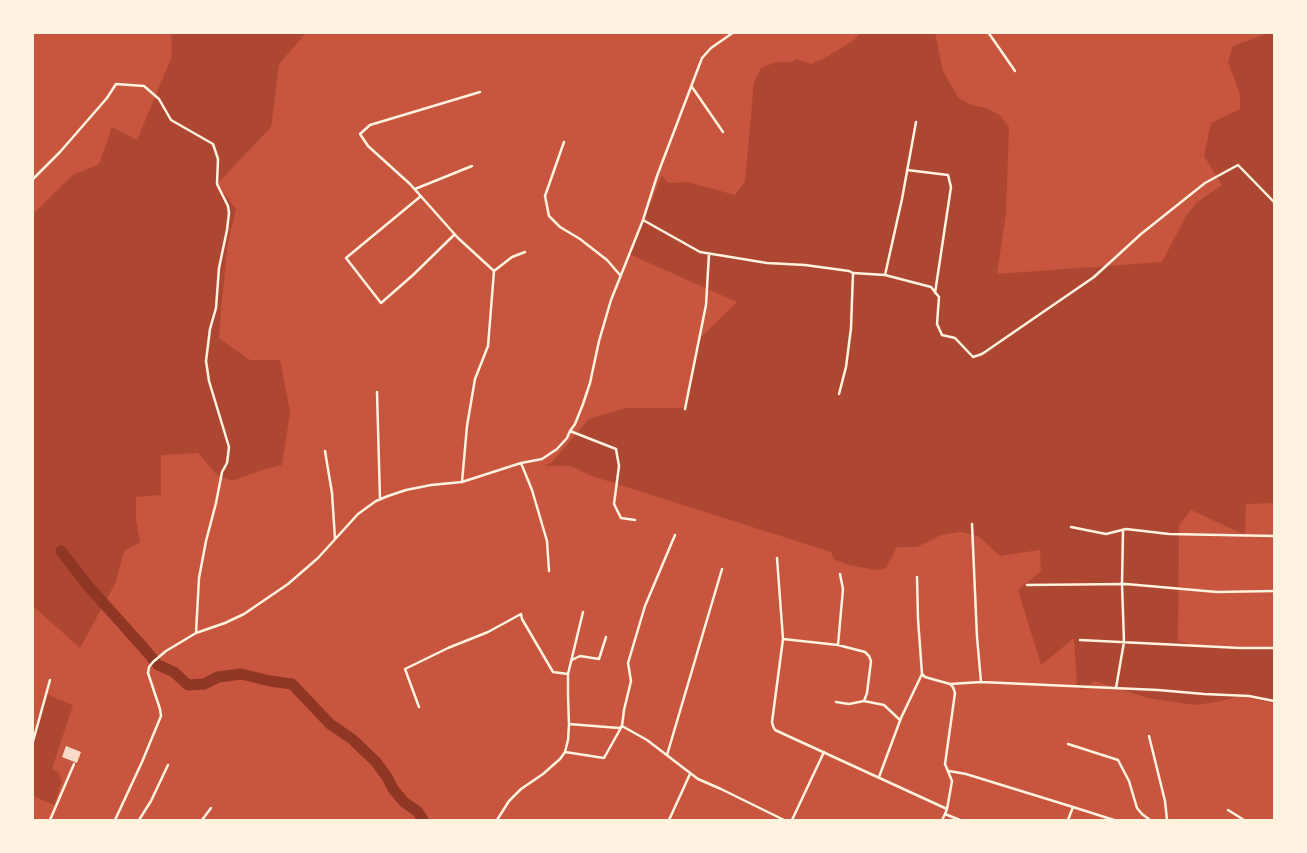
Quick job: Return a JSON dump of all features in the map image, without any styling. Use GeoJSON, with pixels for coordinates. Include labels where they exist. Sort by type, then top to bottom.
{"type":"FeatureCollection","features":[{"type":"Feature","properties":{"kind":"street"},"geometry":{"type":"LineString","coordinates":[[115,820],[142,762],[160,716],[160,709],[148,673],[149,667],[153,662],[166,651],[196,633],[244,614],[264,601],[299,575],[318,558],[358,514],[380,499],[406,490],[462,482],[542,458],[557,450],[567,438],[575,424],[590,384],[599,341],[611,300],[702,58],[710,48],[734,32]]}},
{"type":"Feature","properties":{"kind":"street"},"geometry":{"type":"LineString","coordinates":[[988,32],[1015,71]]}},
{"type":"Feature","properties":{"kind":"street"},"geometry":{"type":"LineString","coordinates":[[32,180],[60,152],[107,98],[116,84],[144,86],[159,99],[171,120],[213,144],[218,159],[217,184],[228,206],[229,213],[219,268],[216,308],[210,329],[206,361],[209,381],[229,447],[227,463],[222,472],[199,578],[196,633]]}},
{"type":"Feature","properties":{"kind":"street"},"geometry":{"type":"LineString","coordinates":[[692,86],[723,132]]}},
{"type":"Feature","properties":{"kind":"street"},"geometry":{"type":"LineString","coordinates":[[480,92],[370,125],[360,134],[368,146],[415,189],[454,234],[494,271]]}},
{"type":"Feature","properties":{"kind":"street"},"geometry":{"type":"LineString","coordinates":[[885,275],[916,122]]}},
{"type":"Feature","properties":{"kind":"street"},"geometry":{"type":"LineString","coordinates":[[564,142],[545,196],[549,216],[560,227],[580,239],[607,260],[620,276]]}},
{"type":"Feature","properties":{"kind":"street"},"geometry":{"type":"LineString","coordinates":[[642,220],[700,252],[767,263],[806,265],[853,273],[885,275],[931,288],[939,297],[937,324],[942,335],[955,338],[974,357],[982,354],[1094,278],[1141,234],[1205,183],[1238,165],[1274,202]]}},
{"type":"Feature","properties":{"kind":"street"},"geometry":{"type":"LineString","coordinates":[[415,189],[472,166]]}},
{"type":"Feature","properties":{"kind":"street"},"geometry":{"type":"LineString","coordinates":[[907,170],[948,175],[950,187],[935,293]]}},
{"type":"Feature","properties":{"kind":"street"},"geometry":{"type":"LineString","coordinates":[[421,196],[346,258],[381,303],[413,275],[454,234]]}},
{"type":"Feature","properties":{"kind":"street"},"geometry":{"type":"LineString","coordinates":[[462,482],[467,426],[474,379],[488,346],[494,271],[512,257],[524,252]]}},
{"type":"Feature","properties":{"kind":"street"},"geometry":{"type":"LineString","coordinates":[[685,410],[706,305],[709,254]]}},
{"type":"Feature","properties":{"kind":"street"},"geometry":{"type":"LineString","coordinates":[[839,394],[846,367],[851,328],[853,273]]}},
{"type":"Feature","properties":{"kind":"street"},"geometry":{"type":"LineString","coordinates":[[377,392],[380,499]]}},
{"type":"Feature","properties":{"kind":"street"},"geometry":{"type":"LineString","coordinates":[[570,431],[616,449],[619,466],[614,504],[621,518],[635,520]]}},
{"type":"Feature","properties":{"kind":"street"},"geometry":{"type":"LineString","coordinates":[[325,451],[332,493],[335,539]]}},
{"type":"Feature","properties":{"kind":"street"},"geometry":{"type":"LineString","coordinates":[[521,463],[532,490],[547,541],[549,571]]}},
{"type":"Feature","properties":{"kind":"street"},"geometry":{"type":"LineString","coordinates":[[972,524],[981,682]]}},
{"type":"Feature","properties":{"kind":"street"},"geometry":{"type":"LineString","coordinates":[[1071,527],[1106,534],[1123,530],[1169,534],[1274,536]]}},
{"type":"Feature","properties":{"kind":"street"},"geometry":{"type":"LineString","coordinates":[[1116,688],[1124,642],[1123,530]]}},
{"type":"Feature","properties":{"kind":"street"},"geometry":{"type":"LineString","coordinates":[[565,752],[604,758],[622,726],[630,681],[628,663],[645,606],[675,535]]}},
{"type":"Feature","properties":{"kind":"street"},"geometry":{"type":"LineString","coordinates":[[776,558],[783,639],[773,726],[775,730],[947,809]]}},
{"type":"Feature","properties":{"kind":"street"},"geometry":{"type":"LineString","coordinates":[[667,755],[722,569]]}},
{"type":"Feature","properties":{"kind":"street"},"geometry":{"type":"LineString","coordinates":[[838,645],[844,589],[840,574]]}},
{"type":"Feature","properties":{"kind":"street"},"geometry":{"type":"LineString","coordinates":[[879,777],[900,720],[922,674],[917,577]]}},
{"type":"Feature","properties":{"kind":"street"},"geometry":{"type":"LineString","coordinates":[[1027,585],[1122,584],[1217,592],[1274,591]]}},
{"type":"Feature","properties":{"kind":"street"},"geometry":{"type":"LineString","coordinates":[[497,820],[509,801],[521,789],[543,774],[565,752],[569,724],[568,674],[583,612]]}},
{"type":"Feature","properties":{"kind":"street"},"geometry":{"type":"LineString","coordinates":[[419,707],[405,669],[448,648],[488,632],[521,614],[522,619],[553,672],[568,674]]}},
{"type":"Feature","properties":{"kind":"street"},"geometry":{"type":"LineString","coordinates":[[572,660],[580,656],[599,659],[606,636]]}},
{"type":"Feature","properties":{"kind":"street"},"geometry":{"type":"LineString","coordinates":[[783,639],[838,645],[865,652],[871,661],[867,693],[864,701]]}},
{"type":"Feature","properties":{"kind":"street"},"geometry":{"type":"LineString","coordinates":[[1080,640],[1274,648]]}},
{"type":"Feature","properties":{"kind":"street"},"geometry":{"type":"LineString","coordinates":[[922,674],[925,677],[950,684],[981,682],[1158,690],[1249,696],[1274,701]]}},
{"type":"Feature","properties":{"kind":"street"},"geometry":{"type":"LineString","coordinates":[[32,745],[50,680]]}},
{"type":"Feature","properties":{"kind":"street"},"geometry":{"type":"LineString","coordinates":[[942,820],[947,809],[952,781],[946,764],[955,692],[950,684]]}},
{"type":"Feature","properties":{"kind":"street"},"geometry":{"type":"LineString","coordinates":[[836,702],[849,704],[864,701],[884,706],[900,720]]}},
{"type":"Feature","properties":{"kind":"street"},"geometry":{"type":"LineString","coordinates":[[569,724],[619,728],[622,726],[647,740],[698,779],[784,820]]}},
{"type":"Feature","properties":{"kind":"street"},"geometry":{"type":"LineString","coordinates":[[1149,736],[1165,801],[1167,820]]}},
{"type":"Feature","properties":{"kind":"street"},"geometry":{"type":"LineString","coordinates":[[1068,744],[1118,760],[1129,780],[1137,808],[1150,820]]}},
{"type":"Feature","properties":{"kind":"street"},"geometry":{"type":"LineString","coordinates":[[792,820],[824,752]]}},
{"type":"Feature","properties":{"kind":"street"},"geometry":{"type":"LineString","coordinates":[[50,820],[74,764]]}},
{"type":"Feature","properties":{"kind":"street"},"geometry":{"type":"LineString","coordinates":[[138,820],[151,800],[168,765]]}},
{"type":"Feature","properties":{"kind":"street"},"geometry":{"type":"LineString","coordinates":[[949,770],[1114,820]]}},
{"type":"Feature","properties":{"kind":"street"},"geometry":{"type":"LineString","coordinates":[[669,820],[690,773]]}},
{"type":"Feature","properties":{"kind":"street"},"geometry":{"type":"LineString","coordinates":[[1068,820],[1073,807]]}},
{"type":"Feature","properties":{"kind":"street"},"geometry":{"type":"LineString","coordinates":[[202,820],[211,808]]}},
{"type":"Feature","properties":{"kind":"street"},"geometry":{"type":"LineString","coordinates":[[1228,810],[1244,820]]}},
{"type":"Feature","properties":{"kind":"street"},"geometry":{"type":"LineString","coordinates":[[945,814],[960,820]]}},
{"type":"Feature","properties":{"kind":"shaded area"},"geometry":{"type":"Polygon","coordinates":[[[171,33],[306,33],[279,64],[271,127],[217,184],[236,209],[228,242],[219,338],[250,360],[280,360],[290,412],[282,465],[232,481],[216,474],[198,453],[161,455],[161,495],[136,497],[136,520],[140,542],[124,551],[116,582],[80,648],[33,606],[33,214],[73,175],[99,164],[112,127],[137,140],[172,56],[171,33]]]}},
{"type":"Feature","properties":{"kind":"shaded area"},"geometry":{"type":"Polygon","coordinates":[[[861,33],[935,33],[943,71],[958,97],[971,105],[986,108],[1000,115],[1009,127],[1006,213],[997,274],[1162,262],[1186,216],[1196,203],[1222,185],[1204,156],[1211,123],[1240,109],[1240,94],[1228,62],[1233,46],[1264,33],[1274,33],[1274,505],[1272,503],[1246,504],[1245,535],[1191,510],[1179,525],[1178,641],[1200,647],[1274,647],[1274,703],[1239,696],[1217,702],[1194,705],[1148,698],[1095,681],[1081,690],[1077,686],[1074,638],[1041,665],[1018,590],[1041,571],[1040,550],[1000,556],[978,536],[960,532],[941,535],[917,547],[897,547],[886,568],[878,570],[848,565],[834,559],[831,552],[592,476],[571,466],[545,466],[553,461],[589,419],[626,408],[685,408],[698,340],[737,302],[629,254],[662,175],[668,183],[688,182],[735,195],[745,182],[754,82],[761,68],[776,62],[792,62],[796,59],[811,64],[825,58],[854,40],[861,33]]]}},
{"type":"Feature","properties":{"kind":"shaded area"},"geometry":{"type":"Polygon","coordinates":[[[46,694],[73,705],[52,769],[58,772],[62,781],[54,805],[33,796],[33,744],[46,694]]]}},
{"type":"Feature","properties":{"kind":"building"},"geometry":{"type":"Polygon","coordinates":[[[66,746],[81,752],[77,763],[62,757],[66,746]]]}},
{"type":"Feature","properties":{"kind":"waterway"},"geometry":{"type":"LineString","coordinates":[[61,551],[89,587],[158,665],[174,672],[188,685],[204,684],[218,677],[241,674],[292,684],[330,724],[352,739],[376,762],[393,789],[404,802],[418,812],[423,820]]}}]}
